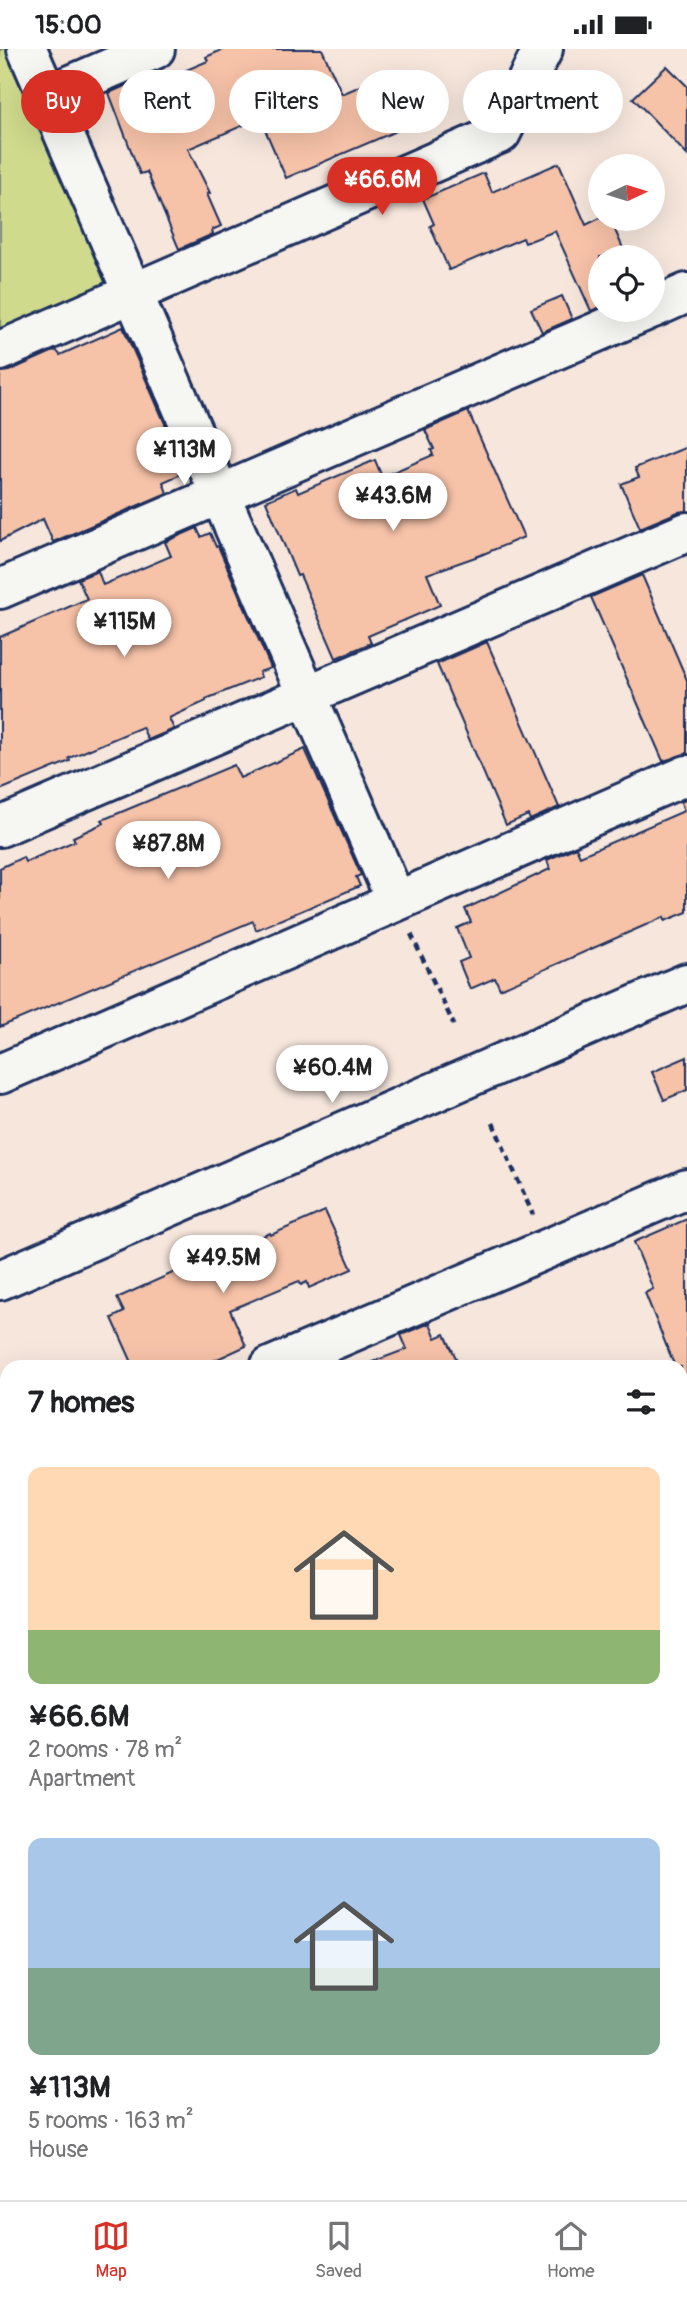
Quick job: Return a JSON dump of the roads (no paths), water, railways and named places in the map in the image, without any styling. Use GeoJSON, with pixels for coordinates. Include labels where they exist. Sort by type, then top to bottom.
{"type":"FeatureCollection","features":[{"type":"Feature","properties":{"kind":"street"},"geometry":{"type":"LineString","coordinates":[[27,49],[37,70]]}},
{"type":"Feature","properties":{"kind":"street"},"geometry":{"type":"LineString","coordinates":[[105,70],[155,49]]}},
{"type":"Feature","properties":{"kind":"street"},"geometry":{"type":"LineString","coordinates":[[0,351],[501,133],[543,49]]}},
{"type":"Feature","properties":{"kind":"street"},"geometry":{"type":"LineString","coordinates":[[64,133],[396,901]]}},
{"type":"Feature","properties":{"kind":"street"},"geometry":{"type":"LineString","coordinates":[[665,302],[687,293]]}},
{"type":"Feature","properties":{"kind":"street"},"geometry":{"type":"LineString","coordinates":[[0,589],[620,322]]}},
{"type":"Feature","properties":{"kind":"street"},"geometry":{"type":"LineString","coordinates":[[0,827],[687,532]]}},
{"type":"Feature","properties":{"kind":"street"},"geometry":{"type":"LineString","coordinates":[[0,1074],[687,775]]}},
{"type":"Feature","properties":{"kind":"street"},"geometry":{"type":"LineString","coordinates":[[0,1280],[687,983]]}},
{"type":"Feature","properties":{"kind":"street"},"geometry":{"type":"LineString","coordinates":[[286,1360],[686,1191]]}}]}
